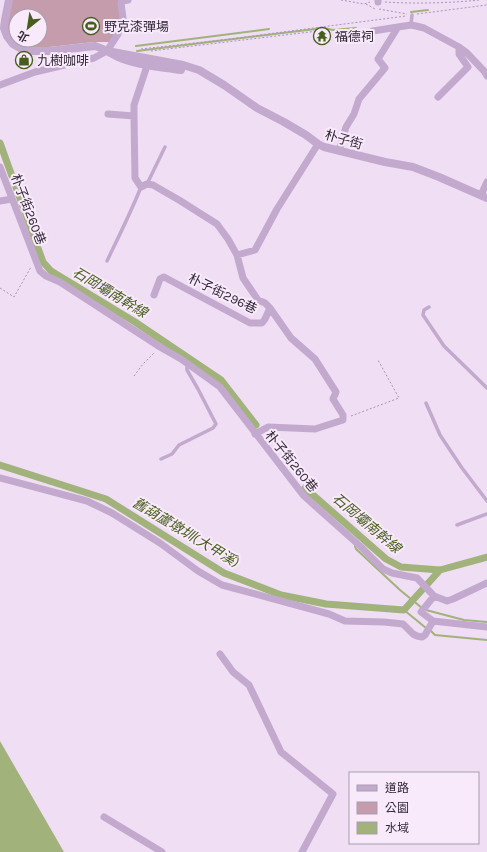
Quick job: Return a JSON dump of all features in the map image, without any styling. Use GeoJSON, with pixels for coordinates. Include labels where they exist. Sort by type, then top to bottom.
{"type":"FeatureCollection","features":[{"type":"Feature","properties":{"kind":"street","name":"朴子街"},"geometry":{"type":"LineString","coordinates":[[9,0],[4,28],[6,36],[13,44],[25,50],[49,51],[94,46],[123,59],[147,66],[208,75]]}},
{"type":"Feature","properties":{"kind":"street"},"geometry":{"type":"LineString","coordinates":[[0,86],[35,72],[94,58],[107,51],[118,34],[123,18],[121,3],[128,0]]}},
{"type":"Feature","properties":{"kind":"street"},"geometry":{"type":"LineString","coordinates":[[373,31],[411,25],[424,28],[466,52],[487,76]]}},
{"type":"Feature","properties":{"kind":"street"},"geometry":{"type":"LineString","coordinates":[[339,150],[346,127],[354,114],[359,99],[385,68],[378,59],[398,27]]}},
{"type":"Feature","properties":{"kind":"street"},"geometry":{"type":"LineString","coordinates":[[438,97],[468,67],[458,54],[459,47]]}},
{"type":"Feature","properties":{"kind":"street","name":"朴子街"},"geometry":{"type":"LineString","coordinates":[[107,51],[184,65],[199,70],[257,108],[284,122],[324,147],[385,162],[413,167],[484,197]]}},
{"type":"Feature","properties":{"kind":"street"},"geometry":{"type":"LineString","coordinates":[[144,185],[135,178],[134,105],[147,66]]}},
{"type":"Feature","properties":{"kind":"street"},"geometry":{"type":"LineString","coordinates":[[108,114],[134,116]]}},
{"type":"Feature","properties":{"kind":"street"},"geometry":{"type":"LineString","coordinates":[[237,255],[255,250],[277,209],[318,144]]}},
{"type":"Feature","properties":{"kind":"street","name":"朴子街260巷"},"geometry":{"type":"LineString","coordinates":[[0,167],[40,271],[46,276],[60,282],[181,359],[220,387],[304,496],[360,546],[383,569],[392,573],[417,578],[434,596]]}},
{"type":"Feature","properties":{"kind":"street"},"geometry":{"type":"LineString","coordinates":[[484,197],[487,182]]}},
{"type":"Feature","properties":{"kind":"street","name":"朴子街296巷"},"geometry":{"type":"LineString","coordinates":[[144,185],[153,185],[217,224],[237,255],[243,278],[258,300],[265,303],[270,308],[266,319],[262,324],[250,323],[164,277],[160,279],[154,295]]}},
{"type":"Feature","properties":{"kind":"street"},"geometry":{"type":"LineString","coordinates":[[0,201],[12,199]]}},
{"type":"Feature","properties":{"kind":"street"},"geometry":{"type":"LineString","coordinates":[[270,308],[291,338],[315,359],[336,392],[332,399],[343,415],[343,420]]}},
{"type":"Feature","properties":{"kind":"street","name":"朴子街260巷"},"geometry":{"type":"LineString","coordinates":[[255,434],[268,427],[314,429],[343,420]]}},
{"type":"Feature","properties":{"kind":"street"},"geometry":{"type":"LineString","coordinates":[[0,478],[87,501],[100,507],[148,536],[222,586],[329,614],[345,621],[403,624],[417,636],[422,637],[425,635],[433,621]]}},
{"type":"Feature","properties":{"kind":"street"},"geometry":{"type":"LineString","coordinates":[[487,583],[447,601],[434,596],[422,612],[433,621],[487,626]]}},
{"type":"Feature","properties":{"kind":"street"},"geometry":{"type":"LineString","coordinates":[[220,654],[233,672],[248,685],[281,752],[333,794],[302,852]]}},
{"type":"Feature","properties":{"kind":"street"},"geometry":{"type":"LineString","coordinates":[[104,817],[162,852]]}},
{"type":"Feature","properties":{"kind":"lane"},"geometry":{"type":"LineString","coordinates":[[411,25],[412,15]]}},
{"type":"Feature","properties":{"kind":"lane"},"geometry":{"type":"LineString","coordinates":[[107,261],[125,222],[165,147]]}},
{"type":"Feature","properties":{"kind":"lane"},"geometry":{"type":"LineString","coordinates":[[429,307],[424,310],[423,315],[444,346],[487,388]]}},
{"type":"Feature","properties":{"kind":"lane"},"geometry":{"type":"LineString","coordinates":[[161,459],[172,454],[179,445],[213,428],[216,424],[187,370],[187,364]]}},
{"type":"Feature","properties":{"kind":"lane"},"geometry":{"type":"LineString","coordinates":[[426,403],[440,435],[462,468],[487,501]]}},
{"type":"Feature","properties":{"kind":"lane"},"geometry":{"type":"LineString","coordinates":[[457,525],[487,514]]}},
{"type":"Feature","properties":{"kind":"path"},"geometry":{"type":"LineString","coordinates":[[341,0],[412,15]]}},
{"type":"Feature","properties":{"kind":"path"},"geometry":{"type":"LineString","coordinates":[[364,4],[378,1],[414,4],[455,3],[480,0]]}},
{"type":"Feature","properties":{"kind":"path"},"geometry":{"type":"LineString","coordinates":[[142,49],[203,43],[487,5]]}},
{"type":"Feature","properties":{"kind":"path"},"geometry":{"type":"LineString","coordinates":[[203,43],[230,42],[318,31],[317,28]]}},
{"type":"Feature","properties":{"kind":"path"},"geometry":{"type":"LineString","coordinates":[[150,51],[170,47]]}},
{"type":"Feature","properties":{"kind":"path","name":"朴子街260巷"},"geometry":{"type":"LineString","coordinates":[[0,288],[14,297],[35,260]]}},
{"type":"Feature","properties":{"kind":"path"},"geometry":{"type":"LineString","coordinates":[[134,376],[143,364],[160,347]]}},
{"type":"Feature","properties":{"kind":"path"},"geometry":{"type":"LineString","coordinates":[[343,420],[399,398],[378,360]]}},
{"type":"Feature","properties":{"kind":"green space","name":"野克漆彈場"},"geometry":{"type":"Polygon","coordinates":[[[11,0],[119,0],[121,19],[114,37],[110,42],[94,42],[48,47],[48,8],[10,8],[11,0]]]}},
{"type":"Feature","properties":{"kind":"green space","name":"野克漆彈場"},"geometry":{"type":"Polygon","coordinates":[[[8,17],[8,33],[7,29],[8,17]]]}},
{"type":"Feature","properties":{"kind":"water"},"geometry":{"type":"Polygon","coordinates":[[[0,741],[64,852],[0,852],[0,741]]]}},
{"type":"Feature","properties":{"kind":"waterway"},"geometry":{"type":"LineString","coordinates":[[411,12],[428,10]]}},
{"type":"Feature","properties":{"kind":"waterway"},"geometry":{"type":"LineString","coordinates":[[137,51],[324,28],[333,30],[356,28]]}},
{"type":"Feature","properties":{"kind":"waterway"},"geometry":{"type":"LineString","coordinates":[[136,46],[269,29]]}},
{"type":"Feature","properties":{"kind":"waterway","name":"石岡壩南幹線"},"geometry":{"type":"LineString","coordinates":[[0,143],[43,262],[51,271],[135,322],[221,380],[256,425]]}},
{"type":"Feature","properties":{"kind":"waterway","name":"舊葫蘆墩圳(大甲溪)"},"geometry":{"type":"LineString","coordinates":[[0,465],[106,499],[224,573],[281,595],[326,604],[404,610],[440,570]]}},
{"type":"Feature","properties":{"kind":"waterway","name":"石岡壩南幹線"},"geometry":{"type":"LineString","coordinates":[[305,488],[386,559],[401,567],[440,570],[487,557]]}},
{"type":"Feature","properties":{"kind":"waterway"},"geometry":{"type":"LineString","coordinates":[[355,546],[356,549],[400,590],[422,608]]}},
{"type":"Feature","properties":{"kind":"waterway"},"geometry":{"type":"LineString","coordinates":[[404,610],[426,628]]}},
{"type":"Feature","properties":{"kind":"waterway"},"geometry":{"type":"LineString","coordinates":[[426,610],[464,620],[487,622]]}},
{"type":"Feature","properties":{"kind":"waterway"},"geometry":{"type":"LineString","coordinates":[[430,630],[435,635],[487,640]]}},
{"type":"Feature","properties":{"kind":"place","name":"野克漆彈場"},"geometry":{"type":"Point","coordinates":[91,26]}},
{"type":"Feature","properties":{"kind":"place","name":"福德祠"},"geometry":{"type":"Point","coordinates":[322,36]}},
{"type":"Feature","properties":{"kind":"place","name":"九樹咖啡"},"geometry":{"type":"Point","coordinates":[24,60]}}]}
